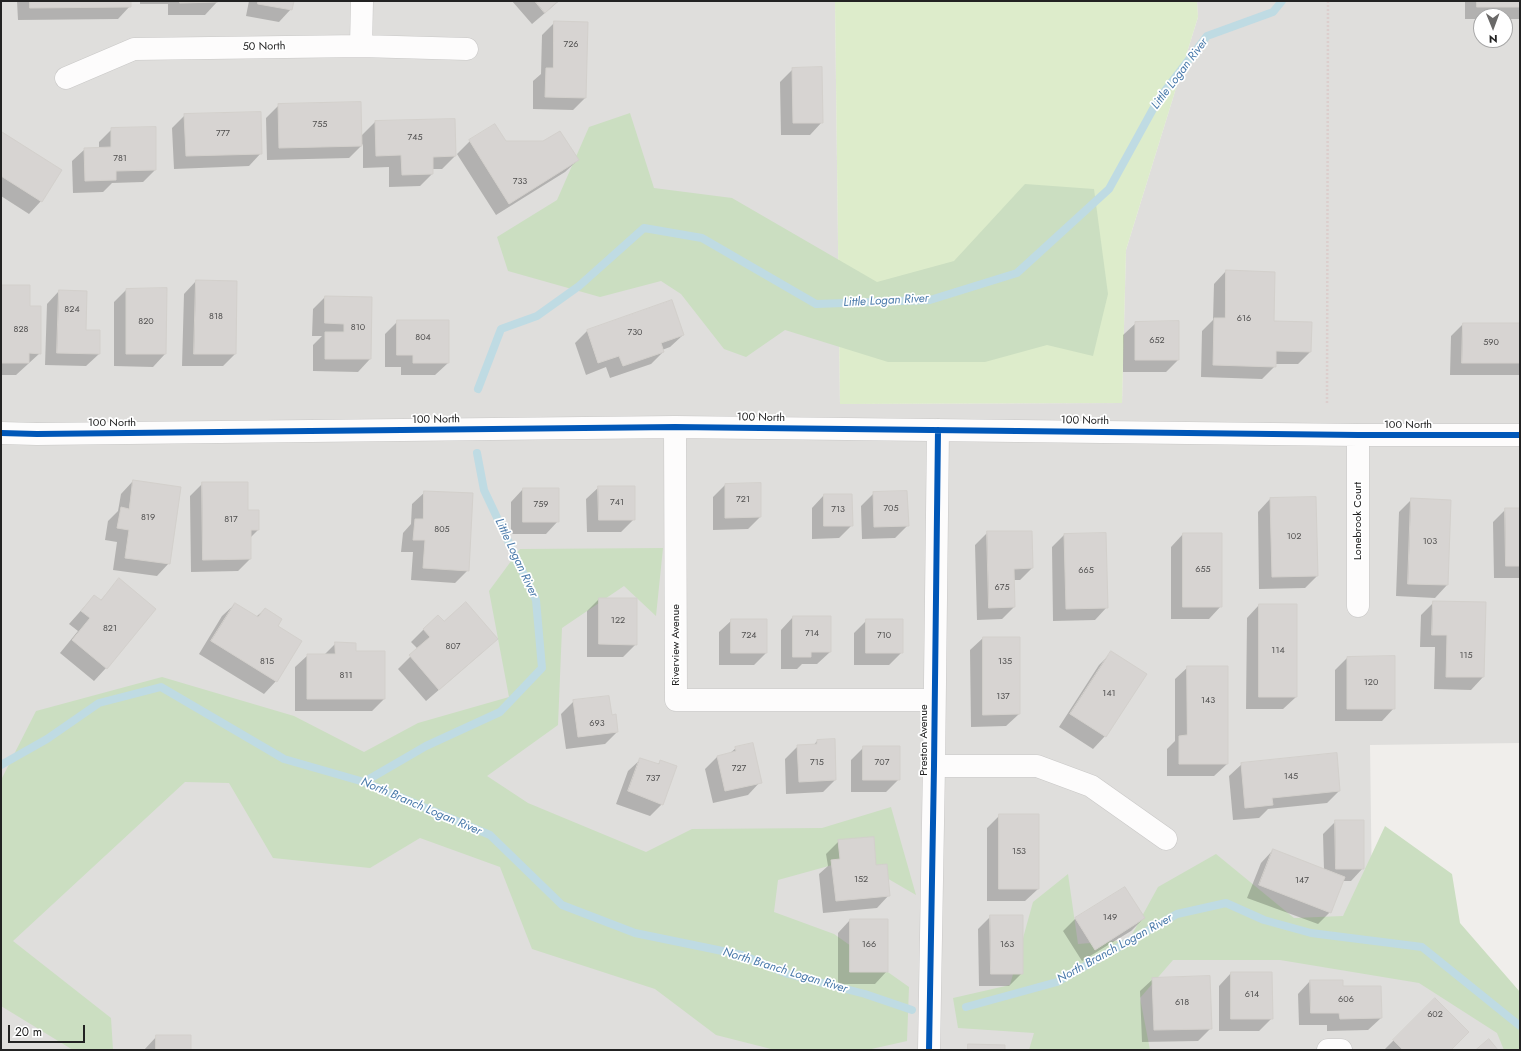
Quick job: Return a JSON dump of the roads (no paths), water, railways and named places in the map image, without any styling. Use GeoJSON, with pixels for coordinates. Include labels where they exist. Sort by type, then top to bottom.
{"type":"FeatureCollection","features":[{"type":"Feature","properties":{"kind":"street"},"geometry":{"type":"LineString","coordinates":[[361,46],[362,1]]}},
{"type":"Feature","properties":{"kind":"street","name":"50 North"},"geometry":{"type":"LineString","coordinates":[[66,78],[134,49],[361,46],[467,49]]}},
{"type":"Feature","properties":{"kind":"street","name":"100 North"},"geometry":{"type":"LineString","coordinates":[[1,433],[322,432],[675,427],[1358,435],[1520,435]]}},
{"type":"Feature","properties":{"kind":"street","name":"Riverview Avenue"},"geometry":{"type":"LineString","coordinates":[[675,427],[676,700],[934,700]]}},
{"type":"Feature","properties":{"kind":"street","name":"Preston Avenue"},"geometry":{"type":"LineString","coordinates":[[929,1050],[938,430]]}},
{"type":"Feature","properties":{"kind":"street","name":"Lonebrook Court"},"geometry":{"type":"LineString","coordinates":[[1358,435],[1358,606]]}},
{"type":"Feature","properties":{"kind":"street","name":"Preston Avenue"},"geometry":{"type":"LineString","coordinates":[[934,766],[1037,766],[1092,786],[1166,839]]}},
{"type":"Feature","properties":{"kind":"street"},"geometry":{"type":"LineString","coordinates":[[1328,1050],[1341,1050]]}},
{"type":"Feature","properties":{"kind":"waterway","name":"Little Logan River"},"geometry":{"type":"LineString","coordinates":[[478,389],[501,329],[537,316],[579,286],[644,228],[702,238],[816,304],[930,300],[1017,273],[1109,189],[1158,100],[1207,36],[1273,12],[1282,1]]}},
{"type":"Feature","properties":{"kind":"waterway","name":"Little Logan River"},"geometry":{"type":"LineString","coordinates":[[364,782],[426,746],[500,712],[542,668],[536,600],[484,490],[477,453]]}},
{"type":"Feature","properties":{"kind":"waterway","name":"North Branch Logan River"},"geometry":{"type":"LineString","coordinates":[[1,765],[47,739],[99,703],[161,687],[284,759],[364,782],[490,835],[562,905],[635,933],[742,955],[788,974],[865,994],[912,1010]]}},
{"type":"Feature","properties":{"kind":"waterway","name":"North Branch Logan River"},"geometry":{"type":"LineString","coordinates":[[966,1007],[1057,982],[1177,914],[1226,903],[1264,920],[1311,933],[1422,947],[1520,1026]]}}]}
